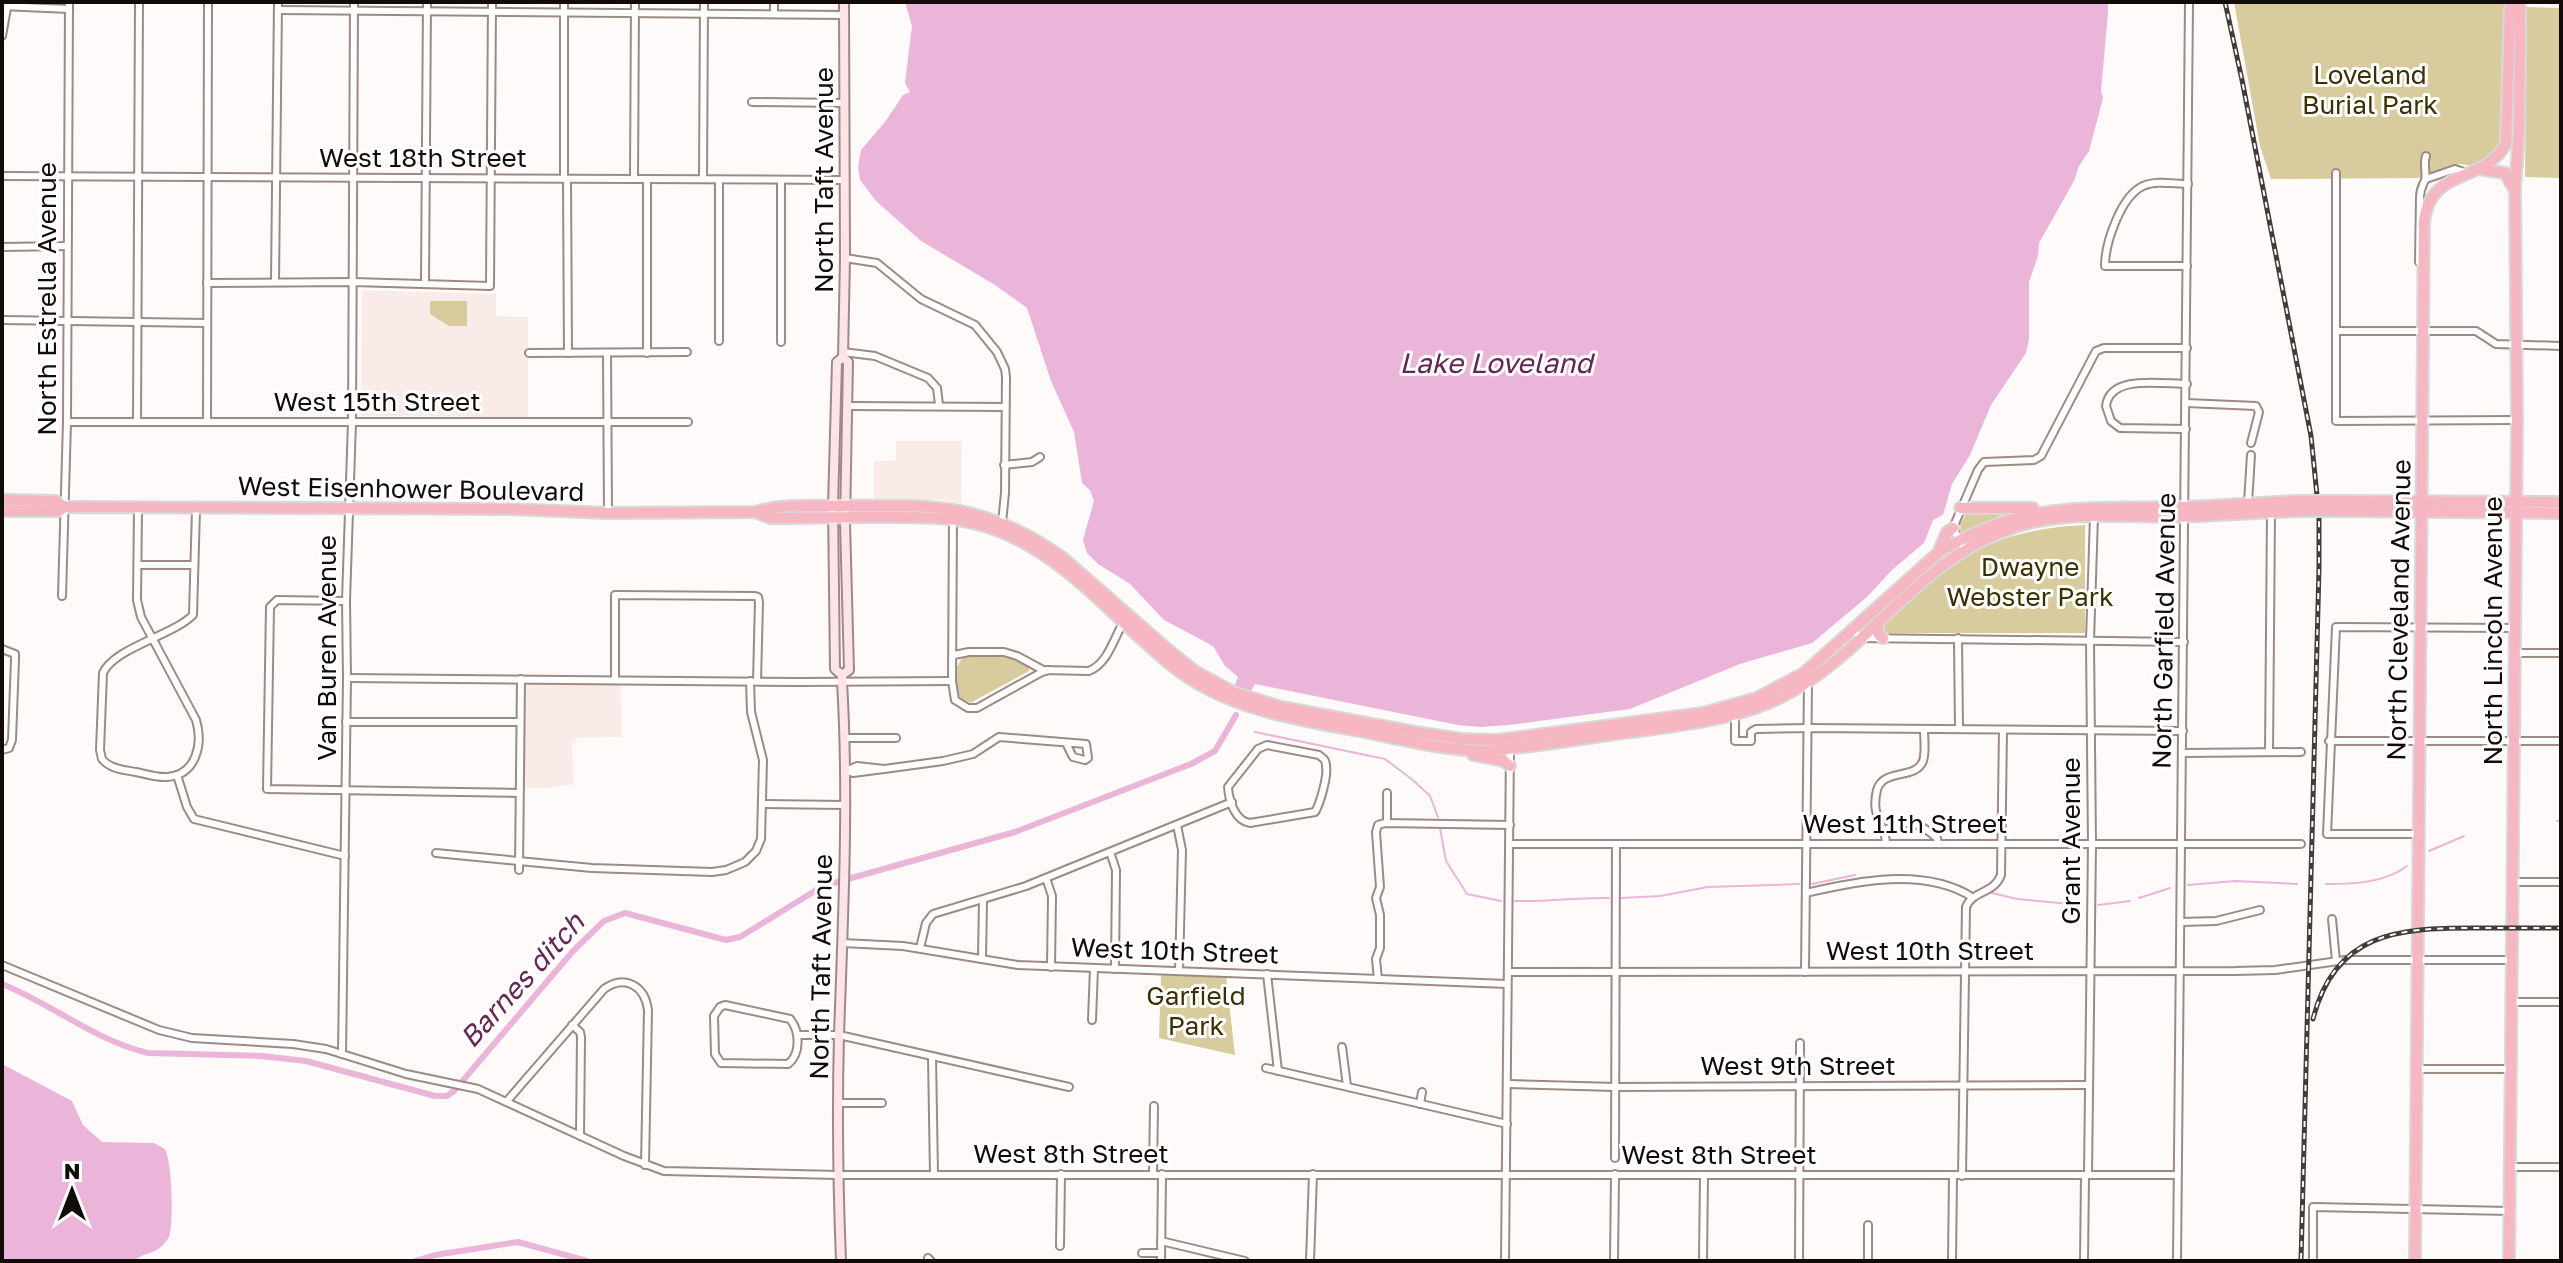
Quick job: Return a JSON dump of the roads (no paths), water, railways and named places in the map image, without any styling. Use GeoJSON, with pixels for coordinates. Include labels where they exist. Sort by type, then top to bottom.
{"type":"FeatureCollection","features":[{"type":"Feature","properties":{"kind":"highway"},"geometry":{"type":"LineString","coordinates":[[2479,170],[2497,157],[2506,143],[2510,8],[2515,2]]}},
{"type":"Feature","properties":{"kind":"highway","name":"North Lincoln Avenue"},"geometry":{"type":"LineString","coordinates":[[2509,1261],[2517,420],[2515,190],[2520,48],[2520,7],[2515,2]]}},
{"type":"Feature","properties":{"kind":"highway"},"geometry":{"type":"LineString","coordinates":[[2479,170],[2505,173],[2515,190]]}},
{"type":"Feature","properties":{"kind":"highway","name":"North Cleveland Avenue"},"geometry":{"type":"LineString","coordinates":[[2415,1261],[2424,221],[2432,197],[2446,183],[2479,170]]}},
{"type":"Feature","properties":{"kind":"highway","name":"West Eisenhower Boulevard"},"geometry":{"type":"LineString","coordinates":[[2,500],[55,501],[66,507],[138,509],[755,512],[770,518],[833,512],[923,517],[953,514],[1001,526],[1038,540],[1063,558],[1174,668],[1233,702],[1273,714],[1464,750],[1735,716],[1784,697],[1808,682],[1937,554],[2016,526],[2094,512]]}},
{"type":"Feature","properties":{"kind":"highway"},"geometry":{"type":"LineString","coordinates":[[2271,507],[2561,502]]}},
{"type":"Feature","properties":{"kind":"highway","name":"West Eisenhower Boulevard"},"geometry":{"type":"LineString","coordinates":[[2186,512],[2248,503],[2271,507]]}},
{"type":"Feature","properties":{"kind":"highway"},"geometry":{"type":"LineString","coordinates":[[2422,506],[2516,514],[2561,513]]}},
{"type":"Feature","properties":{"kind":"highway","name":"West Eisenhower Boulevard"},"geometry":{"type":"LineString","coordinates":[[2,511],[58,511],[66,507]]}},
{"type":"Feature","properties":{"kind":"highway","name":"West Eisenhower Boulevard"},"geometry":{"type":"LineString","coordinates":[[1125,617],[1184,662],[1233,692],[1281,707],[1427,734],[1510,744],[1703,713],[1772,691],[1877,623],[1961,545],[2009,519],[2050,510],[2186,512],[2271,507]]}},
{"type":"Feature","properties":{"kind":"highway"},"geometry":{"type":"LineString","coordinates":[[1960,508],[2050,510]]}},
{"type":"Feature","properties":{"kind":"highway"},"geometry":{"type":"LineString","coordinates":[[1937,554],[1947,532],[1953,528]]}},
{"type":"Feature","properties":{"kind":"highway"},"geometry":{"type":"LineString","coordinates":[[1877,623],[1879,635],[1883,638]]}},
{"type":"Feature","properties":{"kind":"highway"},"geometry":{"type":"LineString","coordinates":[[1735,716],[1736,709],[1742,708],[1745,702]]}},
{"type":"Feature","properties":{"kind":"highway"},"geometry":{"type":"LineString","coordinates":[[1464,750],[1469,754],[1504,761],[1510,766]]}},
{"type":"Feature","properties":{"kind":"main road","name":"North Taft Avenue"},"geometry":{"type":"LineString","coordinates":[[842,678],[849,670],[846,512],[848,362],[843,355],[844,2]]}},
{"type":"Feature","properties":{"kind":"main road","name":"North Taft Avenue"},"geometry":{"type":"LineString","coordinates":[[841,1261],[838,1103],[846,770],[842,678],[835,669],[833,512],[837,362],[843,355]]}},
{"type":"Feature","properties":{"kind":"street"},"geometry":{"type":"LineString","coordinates":[[137,422],[139,2]]}},
{"type":"Feature","properties":{"kind":"street"},"geometry":{"type":"LineString","coordinates":[[207,422],[208,2]]}},
{"type":"Feature","properties":{"kind":"street","name":"Van Buren Avenue"},"geometry":{"type":"LineString","coordinates":[[342,1054],[347,519],[351,509],[352,422],[354,2]]}},
{"type":"Feature","properties":{"kind":"street"},"geometry":{"type":"LineString","coordinates":[[425,284],[427,2]]}},
{"type":"Feature","properties":{"kind":"street"},"geometry":{"type":"LineString","coordinates":[[207,283],[353,282],[490,286],[492,2]]}},
{"type":"Feature","properties":{"kind":"street"},"geometry":{"type":"LineString","coordinates":[[564,2],[568,353]]}},
{"type":"Feature","properties":{"kind":"street"},"geometry":{"type":"LineString","coordinates":[[634,179],[635,2]]}},
{"type":"Feature","properties":{"kind":"street"},"geometry":{"type":"LineString","coordinates":[[703,179],[704,2]]}},
{"type":"Feature","properties":{"kind":"street"},"geometry":{"type":"LineString","coordinates":[[774,2],[774,14]]}},
{"type":"Feature","properties":{"kind":"street","name":"North Garfield Avenue"},"geometry":{"type":"LineString","coordinates":[[2177,1261],[2189,2]]}},
{"type":"Feature","properties":{"kind":"street"},"geometry":{"type":"LineString","coordinates":[[2,36],[5,7],[69,6]]}},
{"type":"Feature","properties":{"kind":"street","name":"North Estrella Avenue"},"geometry":{"type":"LineString","coordinates":[[62,596],[66,507],[69,6]]}},
{"type":"Feature","properties":{"kind":"street"},"geometry":{"type":"LineString","coordinates":[[275,282],[278,6],[354,11],[844,15]]}},
{"type":"Feature","properties":{"kind":"street"},"geometry":{"type":"LineString","coordinates":[[752,102],[845,103]]}},
{"type":"Feature","properties":{"kind":"street"},"geometry":{"type":"LineString","coordinates":[[2424,271],[2419,264],[2418,232],[2420,189],[2426,179],[2426,156]]}},
{"type":"Feature","properties":{"kind":"street"},"geometry":{"type":"LineString","coordinates":[[2426,179],[2455,169],[2467,173]]}},
{"type":"Feature","properties":{"kind":"street"},"geometry":{"type":"LineString","coordinates":[[2336,173],[2336,421],[2517,420]]}},
{"type":"Feature","properties":{"kind":"street","name":"West 18th Street"},"geometry":{"type":"LineString","coordinates":[[2,176],[845,180]]}},
{"type":"Feature","properties":{"kind":"street"},"geometry":{"type":"LineString","coordinates":[[647,179],[647,353]]}},
{"type":"Feature","properties":{"kind":"street"},"geometry":{"type":"LineString","coordinates":[[719,180],[719,341]]}},
{"type":"Feature","properties":{"kind":"street"},"geometry":{"type":"LineString","coordinates":[[781,180],[781,342]]}},
{"type":"Feature","properties":{"kind":"street"},"geometry":{"type":"LineString","coordinates":[[2187,266],[2105,266],[2105,259],[2110,234],[2134,192],[2151,184],[2188,184]]}},
{"type":"Feature","properties":{"kind":"street"},"geometry":{"type":"LineString","coordinates":[[2,247],[67,246]]}},
{"type":"Feature","properties":{"kind":"street"},"geometry":{"type":"LineString","coordinates":[[845,258],[877,263],[921,299],[975,325],[997,352],[1005,369],[1001,526]]}},
{"type":"Feature","properties":{"kind":"street"},"geometry":{"type":"LineString","coordinates":[[2,320],[207,323]]}},
{"type":"Feature","properties":{"kind":"street"},"geometry":{"type":"LineString","coordinates":[[2337,331],[2476,331],[2496,344],[2561,346]]}},
{"type":"Feature","properties":{"kind":"street"},"geometry":{"type":"LineString","coordinates":[[1961,545],[1953,528],[1978,470],[1984,462],[2034,460],[2041,456],[2096,351],[2104,348],[2187,348]]}},
{"type":"Feature","properties":{"kind":"street"},"geometry":{"type":"LineString","coordinates":[[529,353],[687,352]]}},
{"type":"Feature","properties":{"kind":"street"},"geometry":{"type":"LineString","coordinates":[[607,353],[608,513]]}},
{"type":"Feature","properties":{"kind":"street"},"geometry":{"type":"LineString","coordinates":[[843,355],[875,356],[928,378],[937,388],[939,405]]}},
{"type":"Feature","properties":{"kind":"street"},"geometry":{"type":"LineString","coordinates":[[2186,429],[2120,428],[2111,421],[2106,406],[2108,396],[2124,384],[2187,384]]}},
{"type":"Feature","properties":{"kind":"street"},"geometry":{"type":"LineString","coordinates":[[2186,403],[2256,406],[2259,412],[2251,443]]}},
{"type":"Feature","properties":{"kind":"street"},"geometry":{"type":"LineString","coordinates":[[848,406],[1005,407]]}},
{"type":"Feature","properties":{"kind":"street","name":"West 15th Street"},"geometry":{"type":"LineString","coordinates":[[67,422],[688,422]]}},
{"type":"Feature","properties":{"kind":"street"},"geometry":{"type":"LineString","coordinates":[[2248,503],[2251,455]]}},
{"type":"Feature","properties":{"kind":"street"},"geometry":{"type":"LineString","coordinates":[[1004,465],[1032,462],[1040,457]]}},
{"type":"Feature","properties":{"kind":"street"},"geometry":{"type":"LineString","coordinates":[[2269,752],[2271,507]]}},
{"type":"Feature","properties":{"kind":"street"},"geometry":{"type":"LineString","coordinates":[[138,509],[137,600],[141,617],[152,639],[196,720],[200,735],[199,750],[191,764],[177,775],[157,777],[106,763],[100,750],[103,673],[106,666],[152,639],[193,615],[196,509]]}},
{"type":"Feature","properties":{"kind":"street","name":"Grant Avenue"},"geometry":{"type":"LineString","coordinates":[[2084,1261],[2089,1085],[2092,844],[2090,641],[2094,512]]}},
{"type":"Feature","properties":{"kind":"street"},"geometry":{"type":"LineString","coordinates":[[953,514],[952,681],[957,703],[972,709],[1049,670]]}},
{"type":"Feature","properties":{"kind":"street"},"geometry":{"type":"LineString","coordinates":[[138,565],[194,565]]}},
{"type":"Feature","properties":{"kind":"street"},"geometry":{"type":"LineString","coordinates":[[436,853],[592,868],[726,870],[745,862],[759,846],[763,830],[763,754],[751,712],[758,597],[615,595],[615,680]]}},
{"type":"Feature","properties":{"kind":"street"},"geometry":{"type":"LineString","coordinates":[[346,601],[277,600],[270,607],[266,787],[269,790],[346,792],[519,793]]}},
{"type":"Feature","properties":{"kind":"street"},"geometry":{"type":"LineString","coordinates":[[954,655],[1004,652],[1038,669],[1094,669],[1105,658],[1125,617]]}},
{"type":"Feature","properties":{"kind":"street"},"geometry":{"type":"LineString","coordinates":[[2419,834],[2327,834],[2336,627],[2515,628]]}},
{"type":"Feature","properties":{"kind":"street"},"geometry":{"type":"LineString","coordinates":[[1857,634],[1883,638],[2184,642]]}},
{"type":"Feature","properties":{"kind":"street"},"geometry":{"type":"LineString","coordinates":[[1958,638],[1959,729]]}},
{"type":"Feature","properties":{"kind":"street"},"geometry":{"type":"LineString","coordinates":[[2,649],[15,654],[12,740],[9,748],[2,750]]}},
{"type":"Feature","properties":{"kind":"street"},"geometry":{"type":"LineString","coordinates":[[2515,653],[2561,653]]}},
{"type":"Feature","properties":{"kind":"street"},"geometry":{"type":"LineString","coordinates":[[347,678],[754,681],[842,678],[952,681]]}},
{"type":"Feature","properties":{"kind":"street"},"geometry":{"type":"LineString","coordinates":[[519,870],[521,679]]}},
{"type":"Feature","properties":{"kind":"street"},"geometry":{"type":"LineString","coordinates":[[1805,972],[1808,682]]}},
{"type":"Feature","properties":{"kind":"street"},"geometry":{"type":"LineString","coordinates":[[1735,716],[1735,741],[1751,741],[1751,732],[1756,729],[2183,731]]}},
{"type":"Feature","properties":{"kind":"street"},"geometry":{"type":"LineString","coordinates":[[346,722],[519,722]]}},
{"type":"Feature","properties":{"kind":"street"},"geometry":{"type":"LineString","coordinates":[[1886,844],[1885,830],[1877,819],[1878,788],[1886,778],[1915,769],[1921,764],[1924,729]]}},
{"type":"Feature","properties":{"kind":"street"},"geometry":{"type":"LineString","coordinates":[[1962,1176],[1966,907],[1972,897],[1989,890],[1999,881],[2003,730]]}},
{"type":"Feature","properties":{"kind":"street"},"geometry":{"type":"LineString","coordinates":[[846,770],[853,773],[943,761],[973,754],[999,737],[1066,743]]}},
{"type":"Feature","properties":{"kind":"street"},"geometry":{"type":"LineString","coordinates":[[845,738],[896,738]]}},
{"type":"Feature","properties":{"kind":"street"},"geometry":{"type":"LineString","coordinates":[[2329,741],[2561,741]]}},
{"type":"Feature","properties":{"kind":"street"},"geometry":{"type":"LineString","coordinates":[[1505,1261],[1510,744]]}},
{"type":"Feature","properties":{"kind":"street"},"geometry":{"type":"LineString","coordinates":[[1263,746],[1319,755],[1325,761],[1327,768],[1319,805],[1311,814],[1248,824],[1238,817],[1232,802],[1228,791],[1230,783],[1263,746]]}},
{"type":"Feature","properties":{"kind":"street"},"geometry":{"type":"LineString","coordinates":[[2183,753],[2301,752]]}},
{"type":"Feature","properties":{"kind":"street"},"geometry":{"type":"LineString","coordinates":[[177,775],[194,819],[345,856]]}},
{"type":"Feature","properties":{"kind":"street"},"geometry":{"type":"LineString","coordinates":[[1387,793],[1387,823]]}},
{"type":"Feature","properties":{"kind":"street"},"geometry":{"type":"LineString","coordinates":[[920,948],[930,916],[1046,878],[1232,802]]}},
{"type":"Feature","properties":{"kind":"street"},"geometry":{"type":"LineString","coordinates":[[763,804],[844,805]]}},
{"type":"Feature","properties":{"kind":"street"},"geometry":{"type":"LineString","coordinates":[[1885,830],[1902,822],[1914,823],[1925,827],[1937,838],[1938,844]]}},
{"type":"Feature","properties":{"kind":"street"},"geometry":{"type":"LineString","coordinates":[[1378,979],[1376,959],[1380,948],[1380,915],[1376,898],[1380,887],[1376,828],[1387,823],[1510,825]]}},
{"type":"Feature","properties":{"kind":"street"},"geometry":{"type":"LineString","coordinates":[[1177,825],[1182,850],[1179,971]]}},
{"type":"Feature","properties":{"kind":"street","name":"West 11th Street"},"geometry":{"type":"LineString","coordinates":[[1510,844],[2301,844]]}},
{"type":"Feature","properties":{"kind":"street"},"geometry":{"type":"LineString","coordinates":[[1615,1158],[1616,844]]}},
{"type":"Feature","properties":{"kind":"street"},"geometry":{"type":"LineString","coordinates":[[1110,852],[1116,870],[1115,969]]}},
{"type":"Feature","properties":{"kind":"street"},"geometry":{"type":"LineString","coordinates":[[1046,878],[1052,896],[1051,967]]}},
{"type":"Feature","properties":{"kind":"street"},"geometry":{"type":"LineString","coordinates":[[1806,893],[1865,881],[1903,880],[1950,887],[1972,897]]}},
{"type":"Feature","properties":{"kind":"street"},"geometry":{"type":"LineString","coordinates":[[2513,882],[2561,882]]}},
{"type":"Feature","properties":{"kind":"street"},"geometry":{"type":"LineString","coordinates":[[982,959],[983,900]]}},
{"type":"Feature","properties":{"kind":"street"},"geometry":{"type":"LineString","coordinates":[[2181,922],[2216,921],[2260,910]]}},
{"type":"Feature","properties":{"kind":"street"},"geometry":{"type":"LineString","coordinates":[[2332,919],[2336,961]]}},
{"type":"Feature","properties":{"kind":"street","name":"West 10th Street"},"geometry":{"type":"LineString","coordinates":[[842,943],[920,948],[1018,965],[1507,984]]}},
{"type":"Feature","properties":{"kind":"street","name":"West 10th Street"},"geometry":{"type":"LineString","coordinates":[[1509,972],[2275,970],[2350,960],[2512,960]]}},
{"type":"Feature","properties":{"kind":"street","name":"West 8th Street"},"geometry":{"type":"LineString","coordinates":[[2,965],[159,1030],[181,1036],[293,1044],[487,1092],[645,1165],[675,1171],[838,1175],[2177,1175]]}},
{"type":"Feature","properties":{"kind":"street"},"geometry":{"type":"LineString","coordinates":[[1092,1020],[1094,968]]}},
{"type":"Feature","properties":{"kind":"street"},"geometry":{"type":"LineString","coordinates":[[1267,974],[1278,1071]]}},
{"type":"Feature","properties":{"kind":"street"},"geometry":{"type":"LineString","coordinates":[[507,1101],[606,987],[620,982],[631,983],[644,994],[648,1010],[645,1165]]}},
{"type":"Feature","properties":{"kind":"street"},"geometry":{"type":"LineString","coordinates":[[2512,1002],[2561,1002]]}},
{"type":"Feature","properties":{"kind":"street"},"geometry":{"type":"LineString","coordinates":[[725,1005],[777,1016],[790,1019],[798,1035],[796,1057],[788,1064],[721,1063],[715,1054],[714,1016],[725,1005]]}},
{"type":"Feature","properties":{"kind":"street"},"geometry":{"type":"LineString","coordinates":[[572,1025],[581,1034],[580,1136]]}},
{"type":"Feature","properties":{"kind":"street"},"geometry":{"type":"LineString","coordinates":[[798,1035],[839,1035],[1069,1087]]}},
{"type":"Feature","properties":{"kind":"street"},"geometry":{"type":"LineString","coordinates":[[1799,1261],[1800,1043]]}},
{"type":"Feature","properties":{"kind":"street"},"geometry":{"type":"LineString","coordinates":[[1342,1047],[1347,1086]]}},
{"type":"Feature","properties":{"kind":"street"},"geometry":{"type":"LineString","coordinates":[[932,1057],[934,1174]]}},
{"type":"Feature","properties":{"kind":"street"},"geometry":{"type":"LineString","coordinates":[[1266,1068],[1507,1124]]}},
{"type":"Feature","properties":{"kind":"street"},"geometry":{"type":"LineString","coordinates":[[2417,1069],[2511,1069]]}},
{"type":"Feature","properties":{"kind":"street","name":"West 9th Street"},"geometry":{"type":"LineString","coordinates":[[1508,1084],[1616,1087],[2089,1085]]}},
{"type":"Feature","properties":{"kind":"street"},"geometry":{"type":"LineString","coordinates":[[1420,1104],[1422,1092]]}},
{"type":"Feature","properties":{"kind":"street"},"geometry":{"type":"LineString","coordinates":[[838,1103],[882,1103]]}},
{"type":"Feature","properties":{"kind":"street"},"geometry":{"type":"LineString","coordinates":[[1153,1174],[1154,1106]]}},
{"type":"Feature","properties":{"kind":"street"},"geometry":{"type":"LineString","coordinates":[[2511,1167],[2561,1167]]}},
{"type":"Feature","properties":{"kind":"street"},"geometry":{"type":"LineString","coordinates":[[1060,1246],[1061,1174]]}},
{"type":"Feature","properties":{"kind":"street"},"geometry":{"type":"LineString","coordinates":[[1142,1253],[1161,1257],[1162,1174]]}},
{"type":"Feature","properties":{"kind":"street"},"geometry":{"type":"LineString","coordinates":[[1310,1261],[1313,1174]]}},
{"type":"Feature","properties":{"kind":"street"},"geometry":{"type":"LineString","coordinates":[[1614,1261],[1615,1174]]}},
{"type":"Feature","properties":{"kind":"street"},"geometry":{"type":"LineString","coordinates":[[1703,1261],[1704,1175]]}},
{"type":"Feature","properties":{"kind":"street"},"geometry":{"type":"LineString","coordinates":[[1952,1261],[1953,1176]]}},
{"type":"Feature","properties":{"kind":"street"},"geometry":{"type":"LineString","coordinates":[[2313,1261],[2313,1207],[2510,1211]]}},
{"type":"Feature","properties":{"kind":"street"},"geometry":{"type":"LineString","coordinates":[[1868,1225],[1868,1261]]}},
{"type":"Feature","properties":{"kind":"street"},"geometry":{"type":"LineString","coordinates":[[1161,1241],[1245,1261]]}},
{"type":"Feature","properties":{"kind":"water","name":"Lake Loveland"},"geometry":{"type":"Polygon","coordinates":[[[905,2],[2108,2],[2108,12],[2101,91],[2103,98],[2089,151],[2039,243],[2029,282],[2029,339],[2026,353],[1991,405],[1970,455],[1952,484],[1943,515],[1933,520],[1924,543],[1812,643],[1740,664],[1630,709],[1480,727],[1255,684],[1250,693],[1234,687],[1238,677],[1225,666],[1213,646],[1164,620],[1130,584],[1098,564],[1087,553],[1083,540],[1094,501],[1090,490],[1082,483],[1074,432],[1051,381],[1027,308],[921,241],[876,201],[860,180],[858,167],[861,150],[903,95],[910,92],[905,83],[912,26],[905,2]]]}},
{"type":"Feature","properties":{"kind":"water"},"geometry":{"type":"Polygon","coordinates":[[[2,1064],[72,1101],[83,1125],[102,1142],[154,1143],[165,1149],[171,1179],[171,1219],[169,1237],[161,1247],[134,1261],[2,1261],[2,1064]]]}},
{"type":"Feature","properties":{"kind":"waterway","name":"Barnes ditch"},"geometry":{"type":"LineString","coordinates":[[2,984],[110,1040],[148,1053],[261,1056],[306,1061],[435,1096],[447,1096],[573,951],[604,921],[625,913],[726,940],[740,937],[823,886],[1015,832],[1191,764],[1215,751],[1236,715]]}},
{"type":"Feature","properties":{"kind":"waterway"},"geometry":{"type":"LineString","coordinates":[[1255,732],[1385,759],[1430,796],[1438,817]]}},
{"type":"Feature","properties":{"kind":"waterway"},"geometry":{"type":"LineString","coordinates":[[1440,828],[1446,861],[1467,894],[1501,901]]}},
{"type":"Feature","properties":{"kind":"waterway"},"geometry":{"type":"LineString","coordinates":[[2429,851],[2464,836]]}},
{"type":"Feature","properties":{"kind":"waterway"},"geometry":{"type":"LineString","coordinates":[[2326,884],[2379,879],[2407,866]]}},
{"type":"Feature","properties":{"kind":"waterway"},"geometry":{"type":"LineString","coordinates":[[1812,884],[1855,875]]}},
{"type":"Feature","properties":{"kind":"waterway"},"geometry":{"type":"LineString","coordinates":[[2188,885],[2235,881],[2297,884]]}},
{"type":"Feature","properties":{"kind":"waterway"},"geometry":{"type":"LineString","coordinates":[[1621,898],[1660,896],[1708,887],[1799,884]]}},
{"type":"Feature","properties":{"kind":"waterway"},"geometry":{"type":"LineString","coordinates":[[2139,898],[2170,888]]}},
{"type":"Feature","properties":{"kind":"waterway"},"geometry":{"type":"LineString","coordinates":[[1992,893],[2017,899],[2082,905]]}},
{"type":"Feature","properties":{"kind":"waterway"},"geometry":{"type":"LineString","coordinates":[[1515,901],[1609,898]]}},
{"type":"Feature","properties":{"kind":"waterway"},"geometry":{"type":"LineString","coordinates":[[2098,905],[2130,901]]}},
{"type":"Feature","properties":{"kind":"waterway"},"geometry":{"type":"LineString","coordinates":[[415,1261],[518,1242],[587,1261]]}},
{"type":"Feature","properties":{"kind":"railway"},"geometry":{"type":"LineString","coordinates":[[2225,2],[2311,436],[2319,515],[2301,1261]]}},
{"type":"Feature","properties":{"kind":"railway"},"geometry":{"type":"LineString","coordinates":[[2313,1019],[2323,990],[2337,968],[2354,952],[2374,941],[2396,934],[2446,928],[2561,928]]}},
{"type":"Feature","properties":{"kind":"park label","name":"Loveland Burial Park"},"geometry":{"type":"Point","coordinates":[2370,90]}},
{"type":"Feature","properties":{"kind":"park label","name":"Dwayne Webster Park"},"geometry":{"type":"Point","coordinates":[2030,582]}},
{"type":"Feature","properties":{"kind":"park label","name":"Garfield Park"},"geometry":{"type":"Point","coordinates":[1196,1011]}}]}
